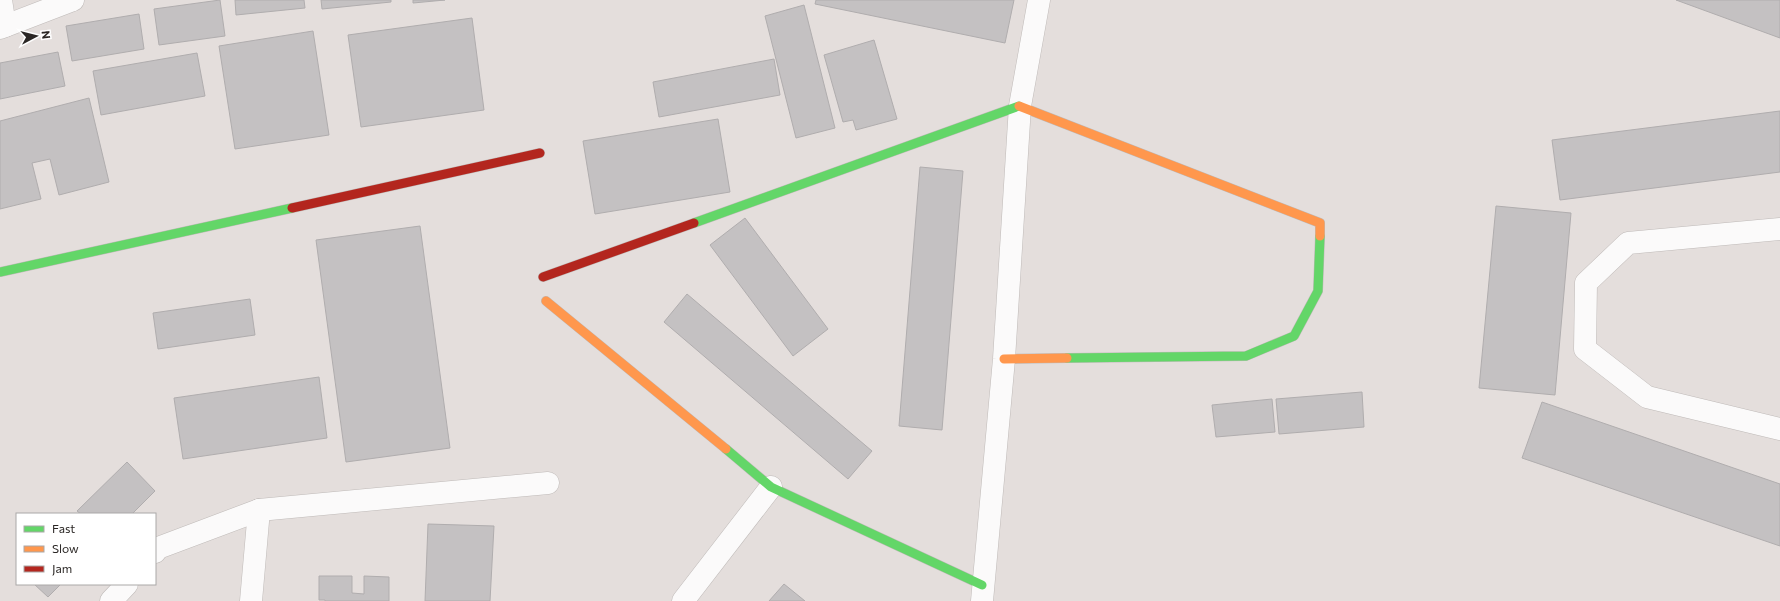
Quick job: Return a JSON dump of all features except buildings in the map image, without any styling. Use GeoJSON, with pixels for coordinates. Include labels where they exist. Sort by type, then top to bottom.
{"type":"FeatureCollection","features":[{"type":"Feature","properties":{"kind":"street"},"geometry":{"type":"LineString","coordinates":[[1,0],[3,27],[73,0]]}},
{"type":"Feature","properties":{"kind":"street"},"geometry":{"type":"LineString","coordinates":[[546,301],[771,487],[982,593],[1004,359],[1020,106],[1039,0]]}},
{"type":"Feature","properties":{"kind":"street"},"geometry":{"type":"LineString","coordinates":[[543,277],[1020,106],[1320,223],[1318,292],[1294,336],[1246,356],[1004,359]]}},
{"type":"Feature","properties":{"kind":"street"},"geometry":{"type":"LineString","coordinates":[[0,272],[540,153]]}},
{"type":"Feature","properties":{"kind":"street"},"geometry":{"type":"LineString","coordinates":[[1780,229],[1628,243],[1586,283],[1585,349],[1647,397],[1780,429]]}},
{"type":"Feature","properties":{"kind":"street"},"geometry":{"type":"LineString","coordinates":[[156,551],[158,548],[259,510],[548,483]]}},
{"type":"Feature","properties":{"kind":"street"},"geometry":{"type":"LineString","coordinates":[[683,601],[771,487]]}},
{"type":"Feature","properties":{"kind":"street"},"geometry":{"type":"LineString","coordinates":[[251,601],[259,510]]}},
{"type":"Feature","properties":{"kind":"street"},"geometry":{"type":"LineString","coordinates":[[111,601],[125,585]]}},
{"type":"Feature","properties":{"kind":"traffic: fast"},"geometry":{"type":"LineString","coordinates":[[694,223],[1019,106]]}},
{"type":"Feature","properties":{"kind":"traffic: fast"},"geometry":{"type":"LineString","coordinates":[[0,272],[292,208]]}},
{"type":"Feature","properties":{"kind":"traffic: fast"},"geometry":{"type":"LineString","coordinates":[[1067,358],[1246,356],[1294,336],[1318,291],[1320,236]]}},
{"type":"Feature","properties":{"kind":"traffic: fast"},"geometry":{"type":"LineString","coordinates":[[726,449],[771,487],[982,585]]}},
{"type":"Feature","properties":{"kind":"traffic: slow"},"geometry":{"type":"LineString","coordinates":[[1019,106],[1320,223],[1320,236]]}},
{"type":"Feature","properties":{"kind":"traffic: slow"},"geometry":{"type":"LineString","coordinates":[[546,301],[726,449]]}},
{"type":"Feature","properties":{"kind":"traffic: slow"},"geometry":{"type":"LineString","coordinates":[[1004,359],[1067,358]]}},
{"type":"Feature","properties":{"kind":"traffic: jam"},"geometry":{"type":"LineString","coordinates":[[292,208],[540,153]]}},
{"type":"Feature","properties":{"kind":"traffic: jam"},"geometry":{"type":"LineString","coordinates":[[543,277],[694,223]]}}]}
